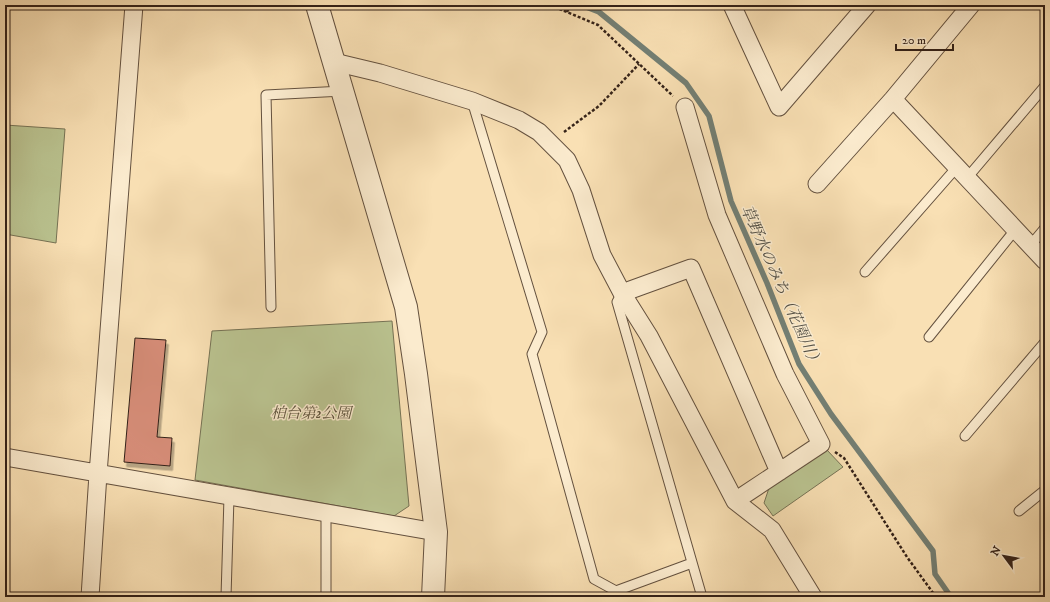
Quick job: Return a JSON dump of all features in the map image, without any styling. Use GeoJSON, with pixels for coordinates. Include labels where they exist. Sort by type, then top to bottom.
{"type":"FeatureCollection","features":[{"type":"Feature","properties":{"kind":"street"},"geometry":{"type":"LineString","coordinates":[[90,597],[134,5]]}},
{"type":"Feature","properties":{"kind":"street"},"geometry":{"type":"LineString","coordinates":[[317,5],[406,307],[436,532],[433,597]]}},
{"type":"Feature","properties":{"kind":"street"},"geometry":{"type":"LineString","coordinates":[[732,5],[779,107],[867,5]]}},
{"type":"Feature","properties":{"kind":"street"},"geometry":{"type":"LineString","coordinates":[[817,184],[893,99],[971,5]]}},
{"type":"Feature","properties":{"kind":"street"},"geometry":{"type":"LineString","coordinates":[[334,62],[380,73],[472,101],[520,120],[538,132],[567,160],[581,190],[602,255],[622,293],[649,336],[735,501],[772,530],[813,597]]}},
{"type":"Feature","properties":{"kind":"street"},"geometry":{"type":"LineString","coordinates":[[893,99],[1045,262]]}},
{"type":"Feature","properties":{"kind":"street"},"geometry":{"type":"LineString","coordinates":[[685,108],[717,215],[785,374],[821,444],[735,501]]}},
{"type":"Feature","properties":{"kind":"street"},"geometry":{"type":"LineString","coordinates":[[622,293],[691,268],[779,472]]}},
{"type":"Feature","properties":{"kind":"street"},"geometry":{"type":"LineString","coordinates":[[5,458],[436,532]]}},
{"type":"Feature","properties":{"kind":"lane"},"geometry":{"type":"LineString","coordinates":[[865,272],[1045,86]]}},
{"type":"Feature","properties":{"kind":"lane"},"geometry":{"type":"LineString","coordinates":[[271,307],[266,95],[343,91]]}},
{"type":"Feature","properties":{"kind":"lane"},"geometry":{"type":"LineString","coordinates":[[472,101],[542,332],[532,354],[594,579],[616,591],[692,564]]}},
{"type":"Feature","properties":{"kind":"lane"},"geometry":{"type":"LineString","coordinates":[[1030,246],[1045,228]]}},
{"type":"Feature","properties":{"kind":"lane"},"geometry":{"type":"LineString","coordinates":[[929,337],[1015,230]]}},
{"type":"Feature","properties":{"kind":"lane"},"geometry":{"type":"LineString","coordinates":[[622,293],[617,302],[702,597]]}},
{"type":"Feature","properties":{"kind":"lane"},"geometry":{"type":"LineString","coordinates":[[965,436],[1045,342]]}},
{"type":"Feature","properties":{"kind":"lane"},"geometry":{"type":"LineString","coordinates":[[1019,510],[1045,490]]}},
{"type":"Feature","properties":{"kind":"lane"},"geometry":{"type":"LineString","coordinates":[[226,597],[229,497]]}},
{"type":"Feature","properties":{"kind":"lane"},"geometry":{"type":"LineString","coordinates":[[326,513],[326,597]]}},
{"type":"Feature","properties":{"kind":"path"},"geometry":{"type":"LineString","coordinates":[[550,5],[598,25],[685,108]]}},
{"type":"Feature","properties":{"kind":"path"},"geometry":{"type":"LineString","coordinates":[[567,12],[570,5]]}},
{"type":"Feature","properties":{"kind":"path"},"geometry":{"type":"LineString","coordinates":[[550,143],[599,106],[639,64]]}},
{"type":"Feature","properties":{"kind":"path"},"geometry":{"type":"LineString","coordinates":[[821,444],[844,458],[907,557],[936,597]]}},
{"type":"Feature","properties":{"kind":"green space"},"geometry":{"type":"Polygon","coordinates":[[[5,125],[65,129],[56,243],[5,234],[5,125]]]}},
{"type":"Feature","properties":{"kind":"green space","name":"柏台第2公園"},"geometry":{"type":"Polygon","coordinates":[[[392,321],[409,506],[394,516],[195,480],[212,331],[392,321]]]}},
{"type":"Feature","properties":{"kind":"green space"},"geometry":{"type":"Polygon","coordinates":[[[827,450],[843,467],[773,516],[764,503],[769,488],[827,450]]]}},
{"type":"Feature","properties":{"kind":"building"},"geometry":{"type":"Polygon","coordinates":[[[135,338],[166,340],[157,437],[172,438],[170,466],[124,462],[135,338]]]}},
{"type":"Feature","properties":{"kind":"waterway","name":"草野水のみち（花園川）"},"geometry":{"type":"LineString","coordinates":[[581,5],[599,12],[686,83],[709,116],[731,201],[767,283],[799,364],[831,414],[933,551],[935,574],[951,597]]}}]}
